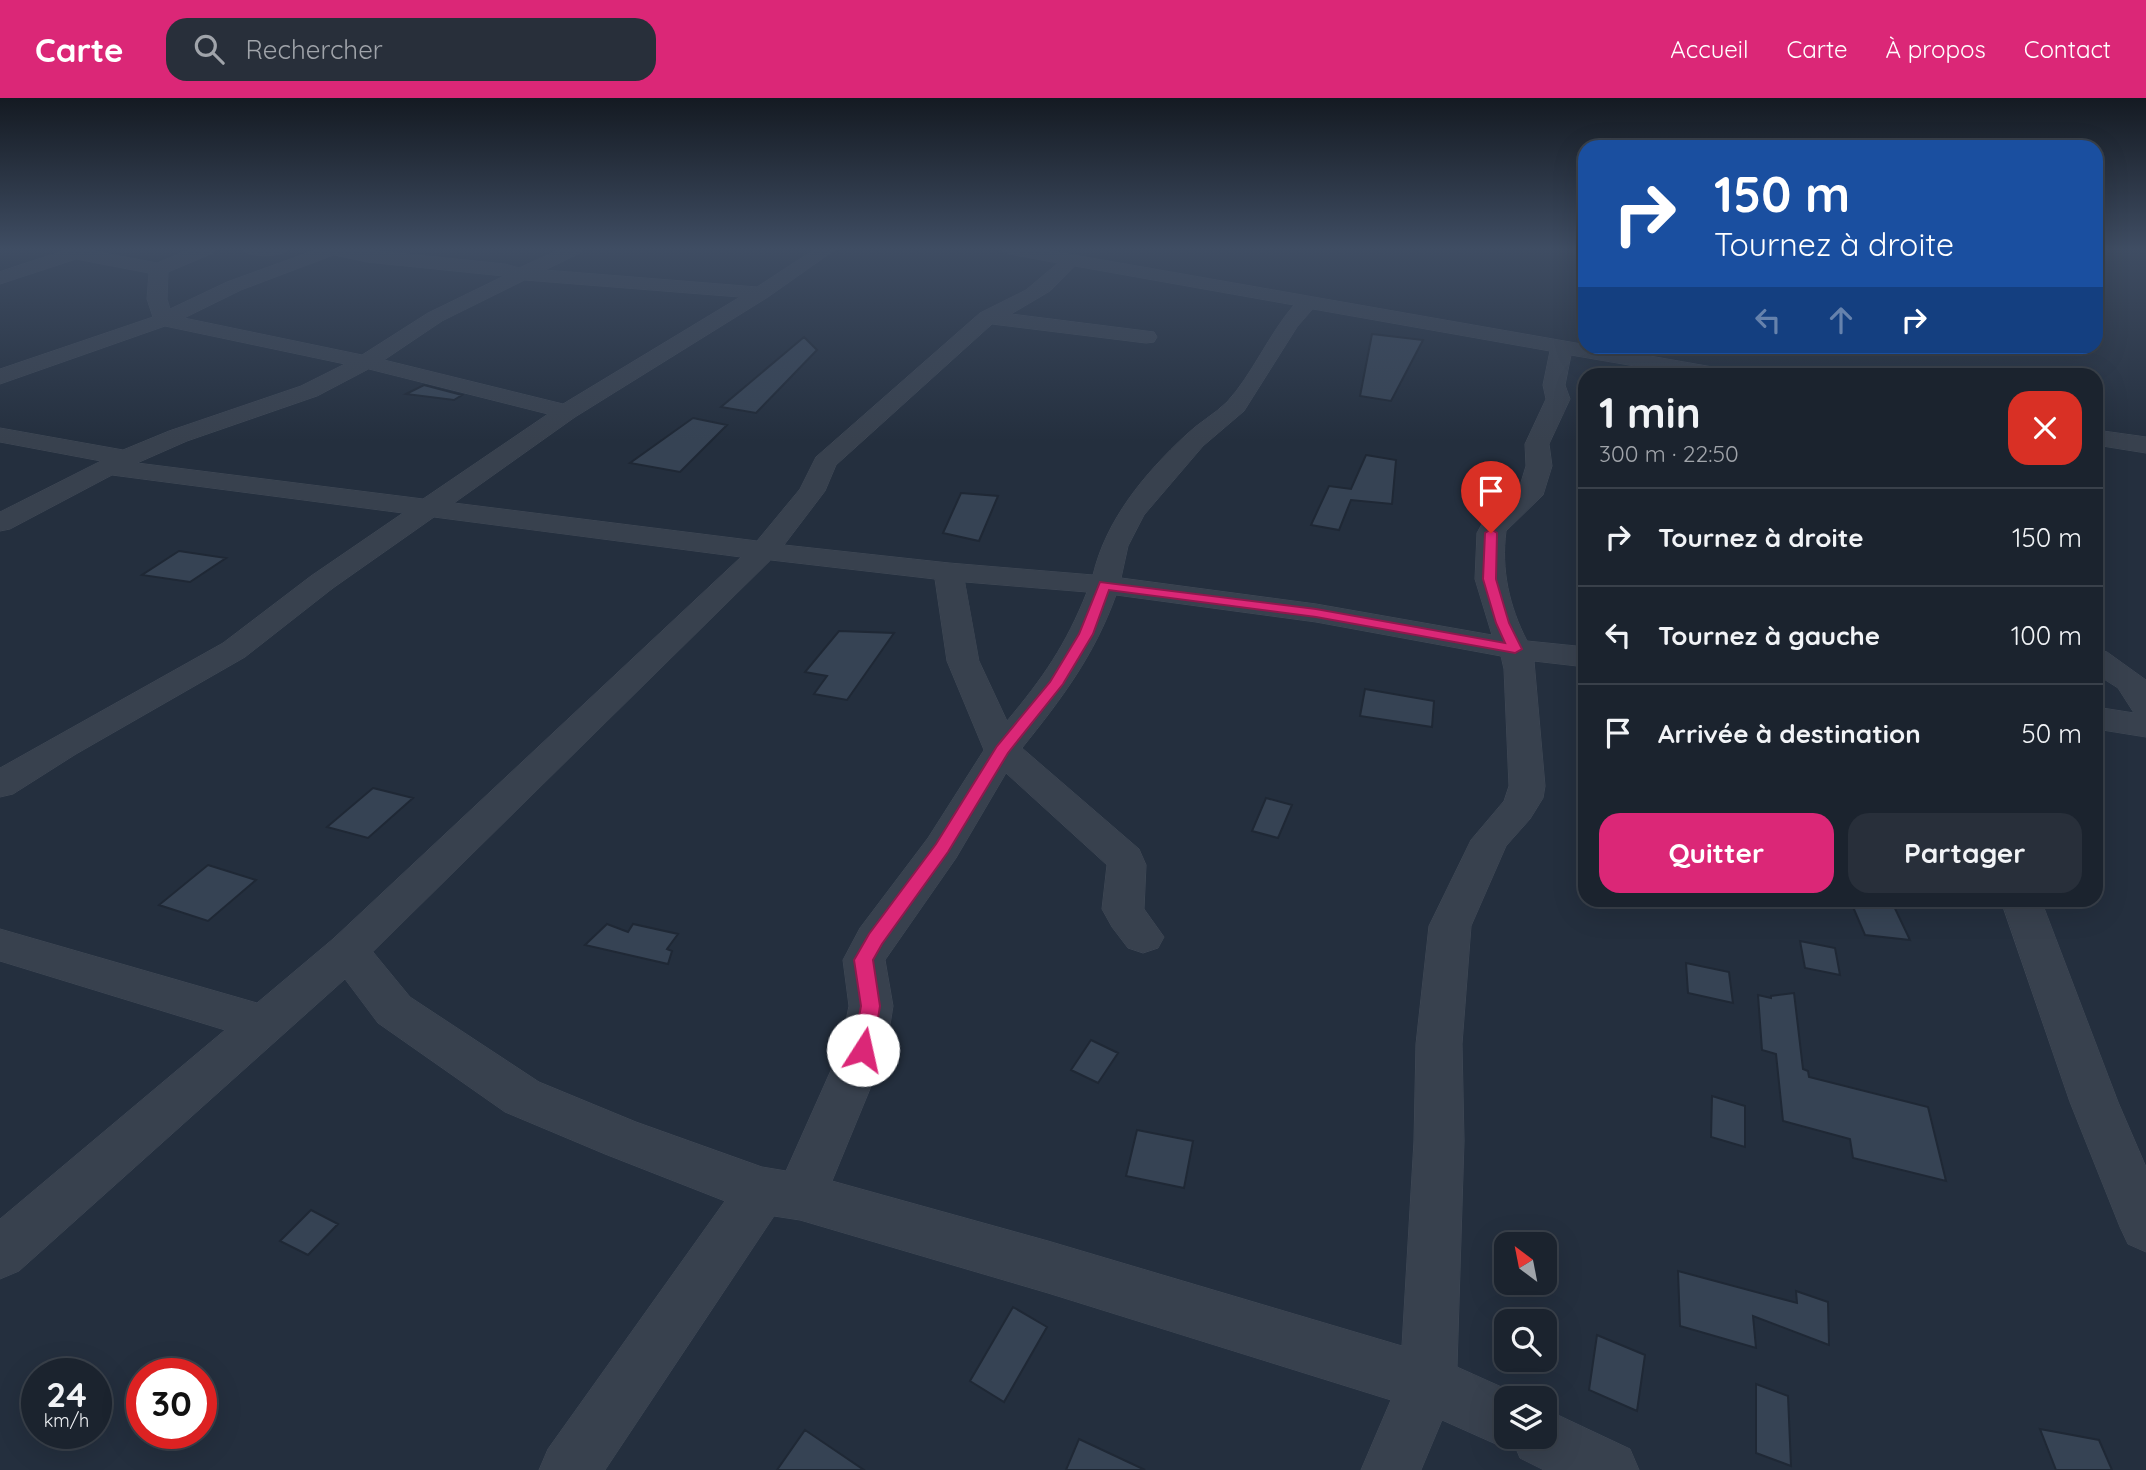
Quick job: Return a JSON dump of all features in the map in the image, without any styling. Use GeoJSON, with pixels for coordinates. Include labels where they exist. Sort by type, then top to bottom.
{"type":"FeatureCollection","features":[{"type":"Feature","properties":{"kind":"street"},"geometry":{"type":"LineString","coordinates":[[162,313],[164,320]]}},
{"type":"Feature","properties":{"kind":"street"},"geometry":{"type":"LineString","coordinates":[[0,377],[178,313]]}},
{"type":"Feature","properties":{"kind":"street"},"geometry":{"type":"LineString","coordinates":[[0,523],[178,436],[309,391],[366,362],[443,313]]}},
{"type":"Feature","properties":{"kind":"street"},"geometry":{"type":"LineString","coordinates":[[0,785],[234,650],[322,582],[567,412],[728,313]]}},
{"type":"Feature","properties":{"kind":"street"},"geometry":{"type":"LineString","coordinates":[[0,1253],[348,951],[764,551],[812,491],[825,462],[987,317],[996,313]]}},
{"type":"Feature","properties":{"kind":"street"},"geometry":{"type":"LineString","coordinates":[[569,1470],[781,1194],[863,1050],[871,1006],[864,960],[875,939],[942,848],[1002,750],[1056,684],[1086,634],[1105,585],[1114,546],[1132,512],[1194,441],[1236,406],[1298,313]]}},
{"type":"Feature","properties":{"kind":"street"},"geometry":{"type":"LineString","coordinates":[[1369,313],[1578,351]]}},
{"type":"Feature","properties":{"kind":"street"},"geometry":{"type":"LineString","coordinates":[[987,317],[1146,337]]}},
{"type":"Feature","properties":{"kind":"street"},"geometry":{"type":"LineString","coordinates":[[164,320],[366,362],[567,412]]}},
{"type":"Feature","properties":{"kind":"street"},"geometry":{"type":"LineString","coordinates":[[1391,1470],[1428,1383],[1439,1141],[1439,1044],[1450,926],[1490,841],[1524,798],[1527,786],[1521,682],[1515,649],[1502,623],[1490,579],[1491,533],[1493,528],[1530,495],[1539,466],[1536,444],[1558,400],[1554,385],[1562,348]]}},
{"type":"Feature","properties":{"kind":"street"},"geometry":{"type":"LineString","coordinates":[[1598,354],[1680,368]]}},
{"type":"Feature","properties":{"kind":"street"},"geometry":{"type":"LineString","coordinates":[[0,435],[118,463],[425,509],[949,572],[1105,585],[1316,613],[1515,649],[1578,656]]}},
{"type":"Feature","properties":{"kind":"street"},"geometry":{"type":"LineString","coordinates":[[2103,438],[2146,445]]}},
{"type":"Feature","properties":{"kind":"street"},"geometry":{"type":"LineString","coordinates":[[949,572],[963,661],[1002,750],[1125,859],[1129,874],[1123,894],[1123,911],[1143,937]]}},
{"type":"Feature","properties":{"kind":"street"},"geometry":{"type":"LineString","coordinates":[[2103,664],[2131,682],[2146,706]]}},
{"type":"Feature","properties":{"kind":"street"},"geometry":{"type":"LineString","coordinates":[[2103,719],[2146,726]]}},
{"type":"Feature","properties":{"kind":"street"},"geometry":{"type":"LineString","coordinates":[[2024,907],[2094,1102],[2146,1227]]}},
{"type":"Feature","properties":{"kind":"street"},"geometry":{"type":"LineString","coordinates":[[0,945],[263,1023]]}},
{"type":"Feature","properties":{"kind":"street"},"geometry":{"type":"LineString","coordinates":[[348,951],[394,1010],[522,1097],[622,1139],[781,1194],[1048,1267],[1428,1383],[1494,1414]]}},
{"type":"Feature","properties":{"kind":"street"},"geometry":{"type":"LineString","coordinates":[[1557,1445],[1609,1470]]}},
{"type":"Feature","properties":{"kind":"building"},"geometry":{"type":"Polygon","coordinates":[[[1372,334],[1423,340],[1391,401],[1360,396],[1372,334]]]}},
{"type":"Feature","properties":{"kind":"building"},"geometry":{"type":"Polygon","coordinates":[[[804,337],[817,350],[756,413],[721,407],[804,337]]]}},
{"type":"Feature","properties":{"kind":"building"},"geometry":{"type":"Polygon","coordinates":[[[424,385],[462,395],[454,400],[406,394],[424,385]]]}},
{"type":"Feature","properties":{"kind":"building"},"geometry":{"type":"Polygon","coordinates":[[[693,418],[727,425],[680,472],[630,463],[693,418]]]}},
{"type":"Feature","properties":{"kind":"building"},"geometry":{"type":"Polygon","coordinates":[[[1366,455],[1396,460],[1392,504],[1351,500],[1339,530],[1311,525],[1329,486],[1351,489],[1366,455]]]}},
{"type":"Feature","properties":{"kind":"building"},"geometry":{"type":"Polygon","coordinates":[[[961,493],[998,496],[979,541],[943,533],[961,493]]]}},
{"type":"Feature","properties":{"kind":"building"},"geometry":{"type":"Polygon","coordinates":[[[179,551],[226,558],[190,582],[142,575],[179,551]]]}},
{"type":"Feature","properties":{"kind":"building"},"geometry":{"type":"Polygon","coordinates":[[[839,631],[894,633],[847,700],[814,694],[827,676],[805,672],[839,631]]]}},
{"type":"Feature","properties":{"kind":"building"},"geometry":{"type":"Polygon","coordinates":[[[1365,689],[1434,701],[1432,727],[1360,716],[1365,689]]]}},
{"type":"Feature","properties":{"kind":"building"},"geometry":{"type":"Polygon","coordinates":[[[373,788],[413,798],[368,838],[327,827],[373,788]]]}},
{"type":"Feature","properties":{"kind":"building"},"geometry":{"type":"Polygon","coordinates":[[[1266,798],[1292,805],[1278,838],[1252,831],[1266,798]]]}},
{"type":"Feature","properties":{"kind":"building"},"geometry":{"type":"Polygon","coordinates":[[[208,865],[256,880],[208,921],[159,905],[208,865]]]}},
{"type":"Feature","properties":{"kind":"building"},"geometry":{"type":"Polygon","coordinates":[[[1853,907],[1894,907],[1910,940],[1865,935],[1853,907]]]}},
{"type":"Feature","properties":{"kind":"building"},"geometry":{"type":"Polygon","coordinates":[[[607,924],[628,932],[633,924],[678,934],[667,949],[672,951],[668,964],[585,945],[607,924]]]}},
{"type":"Feature","properties":{"kind":"building"},"geometry":{"type":"Polygon","coordinates":[[[1800,941],[1835,948],[1840,975],[1805,968],[1800,941]]]}},
{"type":"Feature","properties":{"kind":"building"},"geometry":{"type":"Polygon","coordinates":[[[1686,963],[1729,972],[1733,1003],[1688,993],[1686,963]]]}},
{"type":"Feature","properties":{"kind":"building"},"geometry":{"type":"Polygon","coordinates":[[[1794,993],[1803,1069],[1808,1071],[1809,1077],[1928,1107],[1946,1181],[1853,1158],[1850,1139],[1783,1121],[1776,1054],[1762,1050],[1758,995],[1771,998],[1794,993]]]}},
{"type":"Feature","properties":{"kind":"building"},"geometry":{"type":"Polygon","coordinates":[[[1091,1040],[1118,1053],[1098,1083],[1071,1070],[1091,1040]]]}},
{"type":"Feature","properties":{"kind":"building"},"geometry":{"type":"Polygon","coordinates":[[[1712,1096],[1745,1106],[1745,1147],[1711,1137],[1712,1096]]]}},
{"type":"Feature","properties":{"kind":"building"},"geometry":{"type":"Polygon","coordinates":[[[1137,1130],[1193,1141],[1184,1188],[1126,1176],[1137,1130]]]}},
{"type":"Feature","properties":{"kind":"building"},"geometry":{"type":"Polygon","coordinates":[[[311,1210],[338,1224],[308,1255],[280,1241],[311,1210]]]}},
{"type":"Feature","properties":{"kind":"building"},"geometry":{"type":"Polygon","coordinates":[[[1678,1271],[1797,1303],[1796,1291],[1828,1302],[1829,1345],[1753,1316],[1756,1348],[1680,1326],[1678,1271]]]}},
{"type":"Feature","properties":{"kind":"building"},"geometry":{"type":"Polygon","coordinates":[[[1013,1307],[1047,1327],[1004,1402],[970,1381],[1013,1307]]]}},
{"type":"Feature","properties":{"kind":"building"},"geometry":{"type":"Polygon","coordinates":[[[1597,1335],[1645,1355],[1637,1411],[1589,1390],[1597,1335]]]}},
{"type":"Feature","properties":{"kind":"building"},"geometry":{"type":"Polygon","coordinates":[[[1756,1384],[1788,1396],[1791,1466],[1756,1453],[1756,1384]]]}},
{"type":"Feature","properties":{"kind":"building"},"geometry":{"type":"Polygon","coordinates":[[[2040,1429],[2099,1440],[2112,1470],[2056,1470],[2040,1429]]]}},
{"type":"Feature","properties":{"kind":"building"},"geometry":{"type":"Polygon","coordinates":[[[805,1430],[864,1470],[777,1470],[805,1430]]]}},
{"type":"Feature","properties":{"kind":"building"},"geometry":{"type":"Polygon","coordinates":[[[1079,1439],[1145,1470],[1066,1470],[1079,1439]]]}},
{"type":"Feature","properties":{"kind":"route"},"geometry":{"type":"LineString","coordinates":[[863,1050],[871,1006],[864,960],[875,939],[942,848],[1002,750],[1056,684],[1086,634],[1105,585],[1316,613],[1515,649],[1502,623],[1490,579],[1491,533]]}}]}
